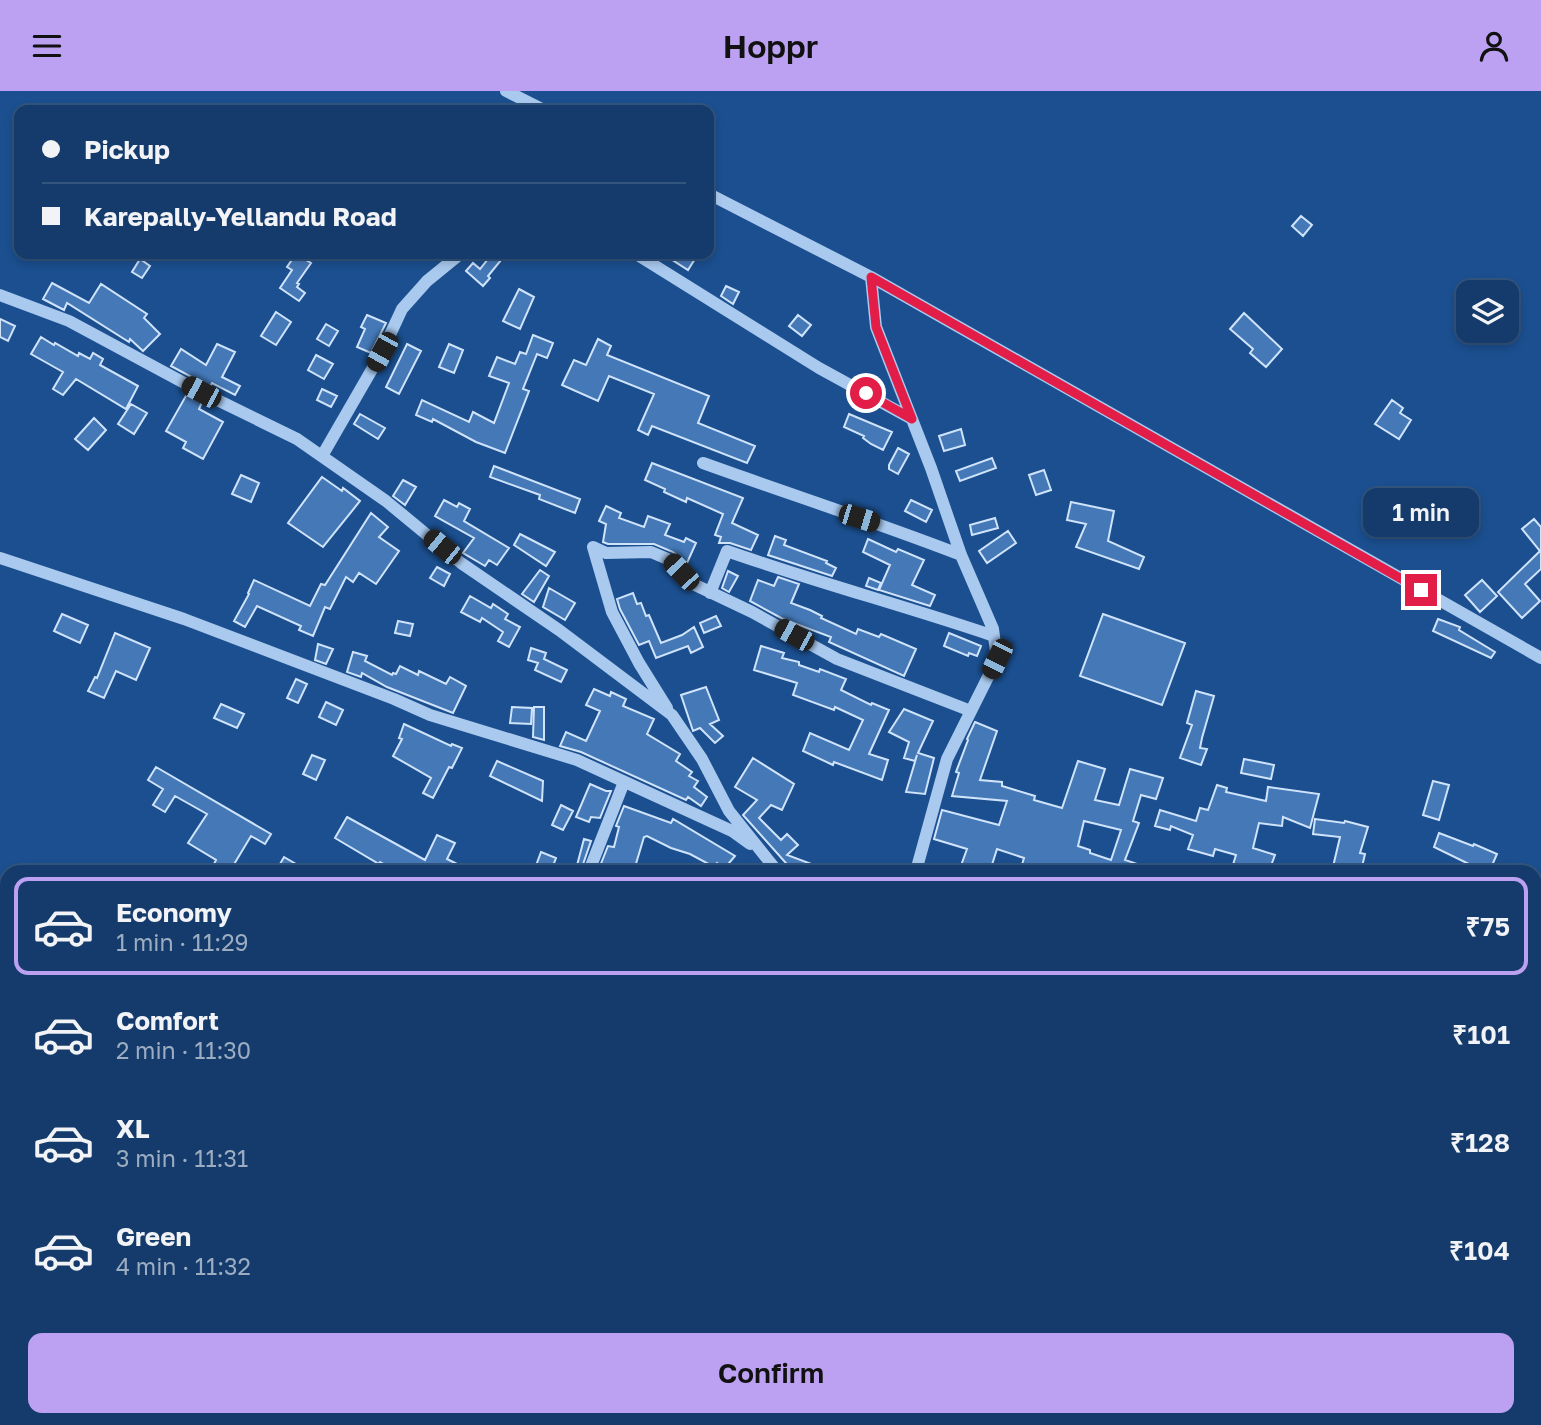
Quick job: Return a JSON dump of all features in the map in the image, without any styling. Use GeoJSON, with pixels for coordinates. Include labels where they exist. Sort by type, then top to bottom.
{"type":"FeatureCollection","features":[{"type":"Feature","properties":{"kind":"street"},"geometry":{"type":"LineString","coordinates":[[506,91],[534,105]]}},
{"type":"Feature","properties":{"kind":"street"},"geometry":{"type":"LineString","coordinates":[[714,197],[871,277],[1541,658]]}},
{"type":"Feature","properties":{"kind":"street"},"geometry":{"type":"LineString","coordinates":[[322,456],[382,352],[402,309],[427,281],[454,259]]}},
{"type":"Feature","properties":{"kind":"street"},"geometry":{"type":"LineString","coordinates":[[644,259],[819,368],[912,419]]}},
{"type":"Feature","properties":{"kind":"street"},"geometry":{"type":"LineString","coordinates":[[871,277],[876,327],[994,636],[997,659],[947,759],[918,865]]}},
{"type":"Feature","properties":{"kind":"street"},"geometry":{"type":"LineString","coordinates":[[0,295],[69,321],[201,392],[298,439],[386,502],[461,563],[559,630],[672,715]]}},
{"type":"Feature","properties":{"kind":"street"},"geometry":{"type":"LineString","coordinates":[[703,463],[961,555]]}},
{"type":"Feature","properties":{"kind":"street"},"geometry":{"type":"LineString","coordinates":[[772,865],[729,811],[702,759],[639,663],[612,612],[593,547],[606,553],[651,552],[670,560],[691,583],[752,612],[837,659],[971,711]]}},
{"type":"Feature","properties":{"kind":"street"},"geometry":{"type":"LineString","coordinates":[[710,593],[727,551],[789,573],[888,600],[994,636]]}},
{"type":"Feature","properties":{"kind":"street"},"geometry":{"type":"LineString","coordinates":[[0,558],[195,624],[430,715],[577,760],[732,831],[763,854]]}},
{"type":"Feature","properties":{"kind":"street"},"geometry":{"type":"LineString","coordinates":[[591,865],[624,782]]}},
{"type":"Feature","properties":{"kind":"building"},"geometry":{"type":"Polygon","coordinates":[[[1301,216],[1312,225],[1303,236],[1292,226],[1301,216]]]}},
{"type":"Feature","properties":{"kind":"building"},"geometry":{"type":"Polygon","coordinates":[[[140,259],[150,266],[142,278],[132,272],[140,259]]]}},
{"type":"Feature","properties":{"kind":"building"},"geometry":{"type":"Polygon","coordinates":[[[293,259],[304,259],[311,263],[297,283],[297,287],[305,293],[299,301],[280,288],[292,270],[287,267],[293,259]]]}},
{"type":"Feature","properties":{"kind":"building"},"geometry":{"type":"Polygon","coordinates":[[[488,259],[502,259],[483,286],[466,271],[473,263],[480,269],[488,259]]]}},
{"type":"Feature","properties":{"kind":"building"},"geometry":{"type":"Polygon","coordinates":[[[671,259],[695,259],[688,270],[671,259]]]}},
{"type":"Feature","properties":{"kind":"building"},"geometry":{"type":"Polygon","coordinates":[[[52,283],[89,303],[101,284],[147,314],[144,318],[160,334],[143,351],[130,339],[129,342],[67,303],[64,310],[43,299],[52,283]]]}},
{"type":"Feature","properties":{"kind":"building"},"geometry":{"type":"Polygon","coordinates":[[[726,286],[739,292],[733,304],[721,296],[726,286]]]}},
{"type":"Feature","properties":{"kind":"building"},"geometry":{"type":"Polygon","coordinates":[[[519,289],[534,297],[520,329],[503,321],[519,289]]]}},
{"type":"Feature","properties":{"kind":"building"},"geometry":{"type":"Polygon","coordinates":[[[276,312],[291,322],[276,345],[261,336],[276,312]]]}},
{"type":"Feature","properties":{"kind":"building"},"geometry":{"type":"Polygon","coordinates":[[[1244,313],[1282,349],[1266,367],[1250,353],[1253,349],[1230,329],[1244,313]]]}},
{"type":"Feature","properties":{"kind":"building"},"geometry":{"type":"Polygon","coordinates":[[[367,315],[386,323],[371,353],[357,347],[365,329],[361,327],[367,315]]]}},
{"type":"Feature","properties":{"kind":"building"},"geometry":{"type":"Polygon","coordinates":[[[798,315],[811,325],[802,336],[789,326],[798,315]]]}},
{"type":"Feature","properties":{"kind":"building"},"geometry":{"type":"Polygon","coordinates":[[[0,319],[15,326],[8,341],[0,337],[0,319]]]}},
{"type":"Feature","properties":{"kind":"building"},"geometry":{"type":"Polygon","coordinates":[[[326,324],[338,331],[329,346],[317,339],[326,324]]]}},
{"type":"Feature","properties":{"kind":"building"},"geometry":{"type":"Polygon","coordinates":[[[533,335],[553,343],[547,358],[537,354],[523,389],[529,391],[505,453],[476,442],[433,419],[432,422],[416,415],[422,400],[469,422],[473,412],[494,423],[509,383],[489,376],[497,357],[515,364],[520,352],[526,354],[533,335]]]}},
{"type":"Feature","properties":{"kind":"building"},"geometry":{"type":"Polygon","coordinates":[[[41,337],[78,356],[79,353],[90,359],[93,353],[103,359],[100,365],[138,386],[126,409],[76,379],[63,395],[53,389],[63,372],[31,354],[41,337]]]}},
{"type":"Feature","properties":{"kind":"building"},"geometry":{"type":"Polygon","coordinates":[[[598,339],[611,346],[607,355],[709,396],[698,423],[755,446],[747,463],[652,426],[648,435],[638,430],[654,394],[609,376],[598,401],[562,385],[574,360],[586,365],[598,339]]]}},
{"type":"Feature","properties":{"kind":"building"},"geometry":{"type":"Polygon","coordinates":[[[217,344],[235,352],[222,377],[240,386],[235,395],[212,383],[210,387],[171,366],[181,349],[206,365],[217,344]]]}},
{"type":"Feature","properties":{"kind":"building"},"geometry":{"type":"Polygon","coordinates":[[[407,344],[421,351],[399,394],[386,387],[407,344]]]}},
{"type":"Feature","properties":{"kind":"building"},"geometry":{"type":"Polygon","coordinates":[[[449,344],[463,350],[454,373],[439,367],[449,344]]]}},
{"type":"Feature","properties":{"kind":"building"},"geometry":{"type":"Polygon","coordinates":[[[316,355],[333,364],[324,379],[308,370],[316,355]]]}},
{"type":"Feature","properties":{"kind":"building"},"geometry":{"type":"Polygon","coordinates":[[[322,389],[337,396],[331,407],[317,400],[322,389]]]}},
{"type":"Feature","properties":{"kind":"building"},"geometry":{"type":"Polygon","coordinates":[[[187,394],[202,402],[199,409],[223,422],[203,459],[183,448],[186,442],[166,431],[187,394]]]}},
{"type":"Feature","properties":{"kind":"building"},"geometry":{"type":"Polygon","coordinates":[[[1392,400],[1403,408],[1400,413],[1411,420],[1399,439],[1375,424],[1392,400]]]}},
{"type":"Feature","properties":{"kind":"building"},"geometry":{"type":"Polygon","coordinates":[[[131,404],[147,413],[134,434],[118,424],[131,404]]]}},
{"type":"Feature","properties":{"kind":"building"},"geometry":{"type":"Polygon","coordinates":[[[360,414],[385,428],[378,439],[354,424],[360,414]]]}},
{"type":"Feature","properties":{"kind":"building"},"geometry":{"type":"Polygon","coordinates":[[[849,414],[892,432],[883,450],[871,444],[864,436],[844,427],[849,414]]]}},
{"type":"Feature","properties":{"kind":"building"},"geometry":{"type":"Polygon","coordinates":[[[94,418],[106,430],[88,450],[75,439],[94,418]]]}},
{"type":"Feature","properties":{"kind":"building"},"geometry":{"type":"Polygon","coordinates":[[[961,429],[965,445],[944,451],[939,436],[961,429]]]}},
{"type":"Feature","properties":{"kind":"building"},"geometry":{"type":"Polygon","coordinates":[[[898,448],[909,454],[898,474],[889,469],[889,465],[898,448]]]}},
{"type":"Feature","properties":{"kind":"building"},"geometry":{"type":"Polygon","coordinates":[[[992,458],[996,468],[960,481],[956,471],[992,458]]]}},
{"type":"Feature","properties":{"kind":"building"},"geometry":{"type":"Polygon","coordinates":[[[652,463],[743,498],[732,523],[758,535],[751,550],[730,543],[719,543],[721,537],[715,535],[723,514],[687,498],[686,502],[645,480],[652,463]]]}},
{"type":"Feature","properties":{"kind":"building"},"geometry":{"type":"Polygon","coordinates":[[[494,466],[580,499],[575,513],[539,499],[540,495],[490,477],[494,466]]]}},
{"type":"Feature","properties":{"kind":"building"},"geometry":{"type":"Polygon","coordinates":[[[1044,470],[1051,490],[1036,495],[1029,475],[1044,470]]]}},
{"type":"Feature","properties":{"kind":"building"},"geometry":{"type":"Polygon","coordinates":[[[241,475],[259,483],[251,502],[232,494],[241,475]]]}},
{"type":"Feature","properties":{"kind":"building"},"geometry":{"type":"Polygon","coordinates":[[[322,477],[360,501],[323,547],[288,523],[322,477]]]}},
{"type":"Feature","properties":{"kind":"building"},"geometry":{"type":"Polygon","coordinates":[[[403,480],[416,487],[405,505],[393,496],[403,480]]]}},
{"type":"Feature","properties":{"kind":"building"},"geometry":{"type":"Polygon","coordinates":[[[444,500],[457,507],[459,503],[470,509],[464,521],[509,548],[497,565],[489,560],[485,566],[463,553],[474,538],[435,516],[444,500]]]}},
{"type":"Feature","properties":{"kind":"building"},"geometry":{"type":"Polygon","coordinates":[[[911,500],[932,510],[926,522],[905,511],[911,500]]]}},
{"type":"Feature","properties":{"kind":"building"},"geometry":{"type":"Polygon","coordinates":[[[1071,502],[1114,511],[1108,541],[1144,557],[1139,569],[1076,547],[1086,524],[1067,520],[1071,502]]]}},
{"type":"Feature","properties":{"kind":"building"},"geometry":{"type":"Polygon","coordinates":[[[606,506],[621,513],[619,518],[644,527],[648,516],[670,524],[665,535],[684,542],[686,538],[696,543],[687,563],[673,552],[654,544],[603,542],[606,524],[599,521],[606,506]]]}},
{"type":"Feature","properties":{"kind":"building"},"geometry":{"type":"Polygon","coordinates":[[[371,513],[388,527],[379,537],[399,551],[376,584],[359,573],[353,582],[346,577],[330,609],[325,607],[313,636],[299,630],[301,626],[257,606],[245,627],[234,621],[254,580],[310,606],[321,584],[325,585],[371,513]]]}},
{"type":"Feature","properties":{"kind":"building"},"geometry":{"type":"Polygon","coordinates":[[[995,518],[998,528],[972,535],[970,525],[995,518]]]}},
{"type":"Feature","properties":{"kind":"building"},"geometry":{"type":"Polygon","coordinates":[[[1534,519],[1541,527],[1541,569],[1525,584],[1540,601],[1522,618],[1498,592],[1540,551],[1522,529],[1534,519]]]}},
{"type":"Feature","properties":{"kind":"building"},"geometry":{"type":"Polygon","coordinates":[[[1008,531],[1016,543],[987,563],[979,551],[1008,531]]]}},
{"type":"Feature","properties":{"kind":"building"},"geometry":{"type":"Polygon","coordinates":[[[520,534],[555,552],[546,566],[514,545],[520,534]]]}},
{"type":"Feature","properties":{"kind":"building"},"geometry":{"type":"Polygon","coordinates":[[[775,536],[786,540],[784,545],[827,561],[826,563],[836,568],[832,576],[768,555],[775,536]]]}},
{"type":"Feature","properties":{"kind":"building"},"geometry":{"type":"Polygon","coordinates":[[[868,539],[896,552],[898,549],[924,560],[912,585],[935,595],[930,606],[879,590],[890,565],[863,552],[868,539]]]}},
{"type":"Feature","properties":{"kind":"building"},"geometry":{"type":"Polygon","coordinates":[[[437,567],[450,574],[444,586],[430,578],[437,567]]]}},
{"type":"Feature","properties":{"kind":"building"},"geometry":{"type":"Polygon","coordinates":[[[540,570],[549,576],[534,602],[522,594],[540,570]]]}},
{"type":"Feature","properties":{"kind":"building"},"geometry":{"type":"Polygon","coordinates":[[[728,571],[738,576],[729,592],[722,588],[728,571]]]}},
{"type":"Feature","properties":{"kind":"building"},"geometry":{"type":"Polygon","coordinates":[[[778,577],[799,584],[791,603],[856,634],[858,629],[879,637],[881,634],[916,649],[904,676],[829,642],[831,637],[783,619],[750,601],[758,580],[774,586],[778,577]]]}},
{"type":"Feature","properties":{"kind":"building"},"geometry":{"type":"Polygon","coordinates":[[[869,578],[881,583],[878,590],[866,586],[869,578]]]}},
{"type":"Feature","properties":{"kind":"building"},"geometry":{"type":"Polygon","coordinates":[[[1482,580],[1497,596],[1480,612],[1465,595],[1482,580]]]}},
{"type":"Feature","properties":{"kind":"building"},"geometry":{"type":"Polygon","coordinates":[[[549,588],[575,603],[565,620],[543,607],[549,588]]]}},
{"type":"Feature","properties":{"kind":"building"},"geometry":{"type":"Polygon","coordinates":[[[633,593],[637,604],[641,603],[646,616],[649,615],[661,643],[694,627],[703,647],[691,653],[688,646],[656,658],[649,641],[639,645],[617,599],[633,593]]]}},
{"type":"Feature","properties":{"kind":"building"},"geometry":{"type":"Polygon","coordinates":[[[470,596],[491,608],[493,604],[508,614],[505,619],[520,627],[509,647],[498,641],[503,632],[482,618],[480,622],[461,612],[470,596]]]}},
{"type":"Feature","properties":{"kind":"building"},"geometry":{"type":"Polygon","coordinates":[[[62,614],[88,625],[80,643],[54,631],[62,614]]]}},
{"type":"Feature","properties":{"kind":"building"},"geometry":{"type":"Polygon","coordinates":[[[1103,614],[1185,643],[1162,705],[1080,676],[1103,614]]]}},
{"type":"Feature","properties":{"kind":"building"},"geometry":{"type":"Polygon","coordinates":[[[716,616],[721,626],[704,633],[700,623],[716,616]]]}},
{"type":"Feature","properties":{"kind":"building"},"geometry":{"type":"Polygon","coordinates":[[[1438,619],[1460,627],[1459,630],[1495,652],[1491,658],[1433,631],[1438,619]]]}},
{"type":"Feature","properties":{"kind":"building"},"geometry":{"type":"Polygon","coordinates":[[[398,621],[413,624],[410,636],[395,633],[398,621]]]}},
{"type":"Feature","properties":{"kind":"building"},"geometry":{"type":"Polygon","coordinates":[[[115,633],[150,648],[136,680],[116,671],[104,698],[88,691],[95,677],[97,678],[115,633]]]}},
{"type":"Feature","properties":{"kind":"building"},"geometry":{"type":"Polygon","coordinates":[[[949,633],[981,646],[977,656],[969,653],[968,656],[944,646],[949,633]]]}},
{"type":"Feature","properties":{"kind":"building"},"geometry":{"type":"Polygon","coordinates":[[[318,644],[333,649],[326,664],[315,660],[318,644]]]}},
{"type":"Feature","properties":{"kind":"building"},"geometry":{"type":"Polygon","coordinates":[[[761,646],[784,653],[782,658],[799,662],[799,665],[819,672],[820,669],[846,679],[841,690],[871,705],[872,703],[889,710],[869,754],[888,760],[882,780],[834,762],[833,765],[803,751],[810,733],[849,750],[863,720],[835,707],[834,710],[793,695],[797,683],[754,670],[761,646]]]}},
{"type":"Feature","properties":{"kind":"building"},"geometry":{"type":"Polygon","coordinates":[[[531,648],[546,653],[544,659],[567,670],[561,682],[535,670],[538,663],[528,660],[531,648]]]}},
{"type":"Feature","properties":{"kind":"building"},"geometry":{"type":"Polygon","coordinates":[[[353,652],[367,656],[365,661],[392,675],[396,674],[400,666],[418,675],[419,671],[446,684],[450,677],[466,686],[453,713],[387,687],[362,673],[361,677],[347,672],[353,652]]]}},
{"type":"Feature","properties":{"kind":"building"},"geometry":{"type":"Polygon","coordinates":[[[296,679],[307,684],[298,703],[287,698],[296,679]]]}},
{"type":"Feature","properties":{"kind":"building"},"geometry":{"type":"Polygon","coordinates":[[[706,687],[719,720],[710,724],[723,736],[715,743],[700,728],[693,731],[681,695],[706,687]]]}},
{"type":"Feature","properties":{"kind":"building"},"geometry":{"type":"Polygon","coordinates":[[[594,689],[610,696],[611,692],[626,699],[623,706],[654,719],[647,734],[680,754],[676,761],[692,772],[689,776],[698,781],[694,787],[707,797],[701,806],[688,797],[686,800],[581,752],[560,746],[566,732],[586,741],[600,711],[586,705],[594,689]]]}},
{"type":"Feature","properties":{"kind":"building"},"geometry":{"type":"Polygon","coordinates":[[[1196,691],[1214,696],[1200,748],[1207,749],[1201,765],[1180,758],[1192,725],[1187,723],[1196,691]]]}},
{"type":"Feature","properties":{"kind":"building"},"geometry":{"type":"Polygon","coordinates":[[[326,702],[343,710],[336,725],[319,717],[326,702]]]}},
{"type":"Feature","properties":{"kind":"building"},"geometry":{"type":"Polygon","coordinates":[[[221,704],[244,714],[237,728],[214,718],[221,704]]]}},
{"type":"Feature","properties":{"kind":"building"},"geometry":{"type":"Polygon","coordinates":[[[512,707],[532,708],[531,724],[510,723],[512,707]]]}},
{"type":"Feature","properties":{"kind":"building"},"geometry":{"type":"Polygon","coordinates":[[[534,707],[544,707],[544,740],[533,737],[534,707]]]}},
{"type":"Feature","properties":{"kind":"building"},"geometry":{"type":"Polygon","coordinates":[[[904,709],[933,721],[918,753],[934,758],[925,794],[906,792],[917,755],[915,761],[904,758],[909,742],[889,732],[904,709]]]}},
{"type":"Feature","properties":{"kind":"building"},"geometry":{"type":"Polygon","coordinates":[[[975,722],[997,731],[980,780],[1002,782],[1002,786],[1035,796],[1034,800],[1062,808],[1078,761],[1105,769],[1095,800],[1119,805],[1130,769],[1163,778],[1156,799],[1141,795],[1133,821],[1139,823],[1125,860],[1140,865],[1022,865],[1024,858],[997,849],[992,865],[961,865],[967,849],[934,839],[942,810],[999,825],[1007,801],[952,796],[959,773],[956,772],[975,722]],[[1084,821],[1078,846],[1111,860],[1121,830],[1084,821]]]}},
{"type":"Feature","properties":{"kind":"building"},"geometry":{"type":"Polygon","coordinates":[[[404,724],[451,746],[452,744],[462,748],[433,798],[423,793],[431,778],[393,756],[402,739],[399,738],[404,724]]]}},
{"type":"Feature","properties":{"kind":"building"},"geometry":{"type":"Polygon","coordinates":[[[312,755],[325,760],[316,780],[303,774],[312,755]]]}},
{"type":"Feature","properties":{"kind":"building"},"geometry":{"type":"Polygon","coordinates":[[[753,758],[794,784],[782,810],[771,805],[759,818],[781,840],[787,834],[798,845],[787,855],[814,865],[788,865],[743,815],[757,800],[735,787],[753,758]]]}},
{"type":"Feature","properties":{"kind":"building"},"geometry":{"type":"Polygon","coordinates":[[[1244,759],[1274,765],[1271,779],[1241,773],[1244,759]]]}},
{"type":"Feature","properties":{"kind":"building"},"geometry":{"type":"Polygon","coordinates":[[[497,761],[543,781],[542,801],[490,776],[497,761]]]}},
{"type":"Feature","properties":{"kind":"building"},"geometry":{"type":"Polygon","coordinates":[[[156,767],[271,834],[265,844],[251,836],[234,865],[214,864],[216,860],[188,843],[207,814],[175,796],[165,812],[153,805],[163,789],[148,780],[156,767]]]}},
{"type":"Feature","properties":{"kind":"building"},"geometry":{"type":"Polygon","coordinates":[[[1433,781],[1449,785],[1439,820],[1423,815],[1433,781]]]}},
{"type":"Feature","properties":{"kind":"building"},"geometry":{"type":"Polygon","coordinates":[[[590,784],[611,791],[600,818],[591,817],[589,822],[576,817],[590,784]]]}},
{"type":"Feature","properties":{"kind":"building"},"geometry":{"type":"Polygon","coordinates":[[[1217,785],[1227,788],[1226,792],[1266,801],[1268,787],[1319,794],[1310,828],[1283,817],[1282,826],[1259,823],[1253,848],[1275,855],[1271,865],[1233,865],[1236,855],[1215,849],[1213,856],[1188,849],[1193,835],[1171,826],[1170,830],[1155,826],[1160,810],[1196,821],[1200,808],[1208,810],[1217,785]]]}},
{"type":"Feature","properties":{"kind":"building"},"geometry":{"type":"Polygon","coordinates":[[[561,805],[573,811],[563,830],[552,825],[561,805]]]}},
{"type":"Feature","properties":{"kind":"building"},"geometry":{"type":"Polygon","coordinates":[[[624,806],[671,823],[673,819],[735,856],[727,865],[710,865],[647,836],[644,837],[636,865],[600,865],[608,846],[614,847],[619,827],[616,826],[624,806]]]}},
{"type":"Feature","properties":{"kind":"building"},"geometry":{"type":"Polygon","coordinates":[[[347,817],[425,860],[437,835],[455,843],[447,859],[459,865],[379,864],[335,838],[347,817]]]}},
{"type":"Feature","properties":{"kind":"building"},"geometry":{"type":"Polygon","coordinates":[[[1315,819],[1345,821],[1368,827],[1360,853],[1365,854],[1362,865],[1333,865],[1340,837],[1313,834],[1315,819]]]}},
{"type":"Feature","properties":{"kind":"building"},"geometry":{"type":"Polygon","coordinates":[[[1439,833],[1497,854],[1492,865],[1471,865],[1434,847],[1439,833]]]}},
{"type":"Feature","properties":{"kind":"building"},"geometry":{"type":"Polygon","coordinates":[[[584,839],[591,841],[583,865],[577,865],[584,839]]]}},
{"type":"Feature","properties":{"kind":"building"},"geometry":{"type":"Polygon","coordinates":[[[541,852],[556,858],[553,865],[536,865],[541,852]]]}},
{"type":"Feature","properties":{"kind":"building"},"geometry":{"type":"Polygon","coordinates":[[[284,857],[298,865],[279,865],[284,857]]]}},
{"type":"Feature","properties":{"kind":"route"},"geometry":{"type":"LineString","coordinates":[[866,393],[912,419],[876,327],[871,277],[1421,590]]}}]}
